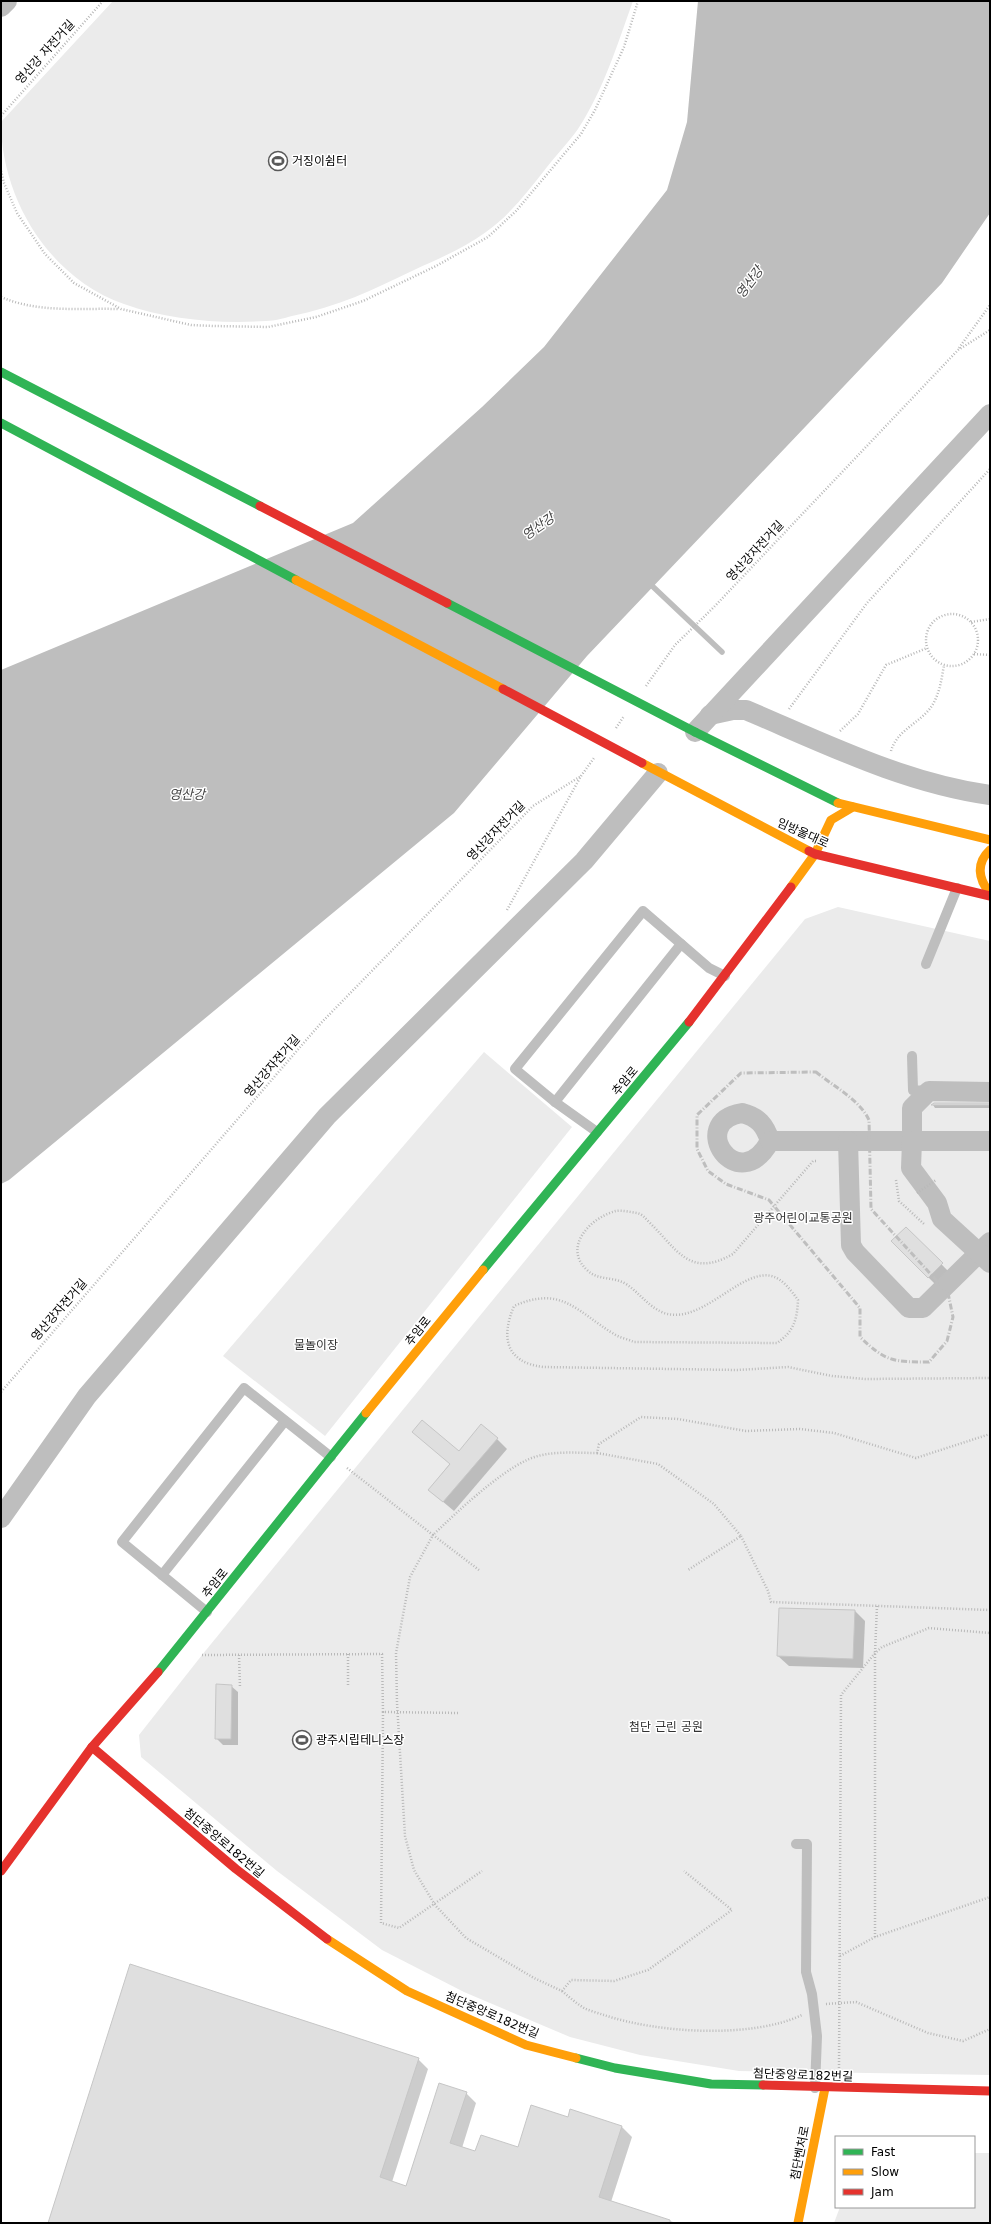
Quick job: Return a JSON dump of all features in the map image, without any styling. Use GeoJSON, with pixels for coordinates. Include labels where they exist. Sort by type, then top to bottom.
{"type":"FeatureCollection","features":[{"type":"Feature","properties":{"kind":"street"},"geometry":{"type":"LineString","coordinates":[[1,7],[7,1]]}},
{"type":"Feature","properties":{"kind":"street"},"geometry":{"type":"LineString","coordinates":[[1,372],[695,732],[840,804],[990,840]]}},
{"type":"Feature","properties":{"kind":"street"},"geometry":{"type":"LineString","coordinates":[[695,732],[990,414]]}},
{"type":"Feature","properties":{"kind":"street","name":"임방울대로"},"geometry":{"type":"LineString","coordinates":[[1,423],[650,768],[815,854],[957,888],[990,894]]}},
{"type":"Feature","properties":{"kind":"street"},"geometry":{"type":"LineString","coordinates":[[710,715],[733,710],[746,710],[886,769],[971,792],[990,795]]}},
{"type":"Feature","properties":{"kind":"street"},"geometry":{"type":"LineString","coordinates":[[1,1518],[87,1396],[327,1116],[584,861],[650,768]]}},
{"type":"Feature","properties":{"kind":"street","name":"추암로"},"geometry":{"type":"LineString","coordinates":[[1,1871],[92,1747],[207,1612],[331,1457],[597,1132],[676,1040],[815,854],[831,820],[853,807]]}},
{"type":"Feature","properties":{"kind":"street"},"geometry":{"type":"LineString","coordinates":[[990,850],[982,860],[980,868],[983,885],[990,894]]}},
{"type":"Feature","properties":{"kind":"street"},"geometry":{"type":"LineString","coordinates":[[848,1141],[851,1245],[855,1252],[909,1308],[923,1308],[987,1253],[942,1219],[937,1203],[911,1168],[912,1108],[929,1091],[990,1092]]}},
{"type":"Feature","properties":{"kind":"street"},"geometry":{"type":"LineString","coordinates":[[770,1141],[990,1142]]}},
{"type":"Feature","properties":{"kind":"street","name":"첨단중앙로182번길"},"geometry":{"type":"LineString","coordinates":[[92,1747],[236,1869],[334,1944],[407,1991],[526,2045],[614,2068],[711,2084],[820,2088],[990,2091]]}},
{"type":"Feature","properties":{"kind":"street","name":"첨단벤처로"},"geometry":{"type":"LineString","coordinates":[[798,2223],[820,2088]]}},
{"type":"Feature","properties":{"kind":"lane"},"geometry":{"type":"LineString","coordinates":[[926,964],[957,888]]}},
{"type":"Feature","properties":{"kind":"lane"},"geometry":{"type":"LineString","coordinates":[[597,1132],[555,1102],[515,1069],[643,911],[709,968],[725,976]]}},
{"type":"Feature","properties":{"kind":"lane"},"geometry":{"type":"LineString","coordinates":[[555,1102],[681,944]]}},
{"type":"Feature","properties":{"kind":"lane"},"geometry":{"type":"LineString","coordinates":[[912,1056],[913,1090],[929,1091]]}},
{"type":"Feature","properties":{"kind":"lane"},"geometry":{"type":"LineString","coordinates":[[207,1612],[122,1542],[234,1400],[244,1388],[331,1457]]}},
{"type":"Feature","properties":{"kind":"lane"},"geometry":{"type":"LineString","coordinates":[[162,1575],[285,1421]]}},
{"type":"Feature","properties":{"kind":"lane"},"geometry":{"type":"LineString","coordinates":[[796,1844],[807,1844],[806,1972],[812,1994],[814,2009],[820,2088]]}},
{"type":"Feature","properties":{"kind":"path","name":"영산강 자전거길"},"geometry":{"type":"LineString","coordinates":[[1,116],[103,1]]}},
{"type":"Feature","properties":{"kind":"path"},"geometry":{"type":"LineString","coordinates":[[1,297],[22,305],[37,308],[121,309],[190,324],[268,327],[316,317],[363,300],[436,266],[488,238],[535,191],[581,134],[606,91],[624,47],[638,1]]}},
{"type":"Feature","properties":{"kind":"path"},"geometry":{"type":"LineString","coordinates":[[1,171],[4,183],[20,218],[45,254],[74,283],[121,309]]}},
{"type":"Feature","properties":{"kind":"path","name":"영산강자전거길"},"geometry":{"type":"LineString","coordinates":[[644,689],[675,645],[714,607],[958,350],[990,305]]}},
{"type":"Feature","properties":{"kind":"path","name":"영산강자전거길"},"geometry":{"type":"LineString","coordinates":[[958,350],[990,330]]}},
{"type":"Feature","properties":{"kind":"path"},"geometry":{"type":"LineString","coordinates":[[781,725],[790,707],[867,603],[990,469]]}},
{"type":"Feature","properties":{"kind":"path"},"geometry":{"type":"LineString","coordinates":[[956,614],[971,622],[978,638],[974,654],[961,665],[944,665],[934,658],[927,648],[927,630],[939,617],[956,614]]}},
{"type":"Feature","properties":{"kind":"path"},"geometry":{"type":"LineString","coordinates":[[971,622],[990,619]]}},
{"type":"Feature","properties":{"kind":"path"},"geometry":{"type":"LineString","coordinates":[[824,743],[858,714],[886,665],[927,648]]}},
{"type":"Feature","properties":{"kind":"path"},"geometry":{"type":"LineString","coordinates":[[974,654],[990,655]]}},
{"type":"Feature","properties":{"kind":"path"},"geometry":{"type":"LineString","coordinates":[[886,769],[892,747],[903,731],[927,712],[940,692],[944,665]]}},
{"type":"Feature","properties":{"kind":"path"},"geometry":{"type":"LineString","coordinates":[[612,733],[626,714]]}},
{"type":"Feature","properties":{"kind":"path","name":"영산강자전거길"},"geometry":{"type":"LineString","coordinates":[[504,916],[581,776],[599,751]]}},
{"type":"Feature","properties":{"kind":"path","name":"영산강자전거길"},"geometry":{"type":"LineString","coordinates":[[1,1392],[321,1023],[533,806],[581,776]]}},
{"type":"Feature","properties":{"kind":"path"},"geometry":{"type":"LineString","coordinates":[[820,1161],[813,1161],[733,1254],[720,1262],[691,1262],[677,1253],[640,1214],[618,1211],[608,1213],[593,1221],[580,1237],[578,1256],[586,1270],[598,1278],[613,1279],[626,1284],[652,1308],[666,1313],[681,1316],[696,1311],[741,1283],[753,1278],[765,1276],[779,1279],[798,1300],[795,1327],[787,1336],[777,1343],[634,1342],[615,1335],[568,1304],[555,1298],[541,1297],[527,1300],[514,1306],[507,1322],[506,1338],[515,1358],[530,1366],[543,1367],[737,1370],[788,1366],[832,1376],[865,1379],[990,1378]]}},
{"type":"Feature","properties":{"kind":"path"},"geometry":{"type":"LineString","coordinates":[[917,1194],[936,1180]]}},
{"type":"Feature","properties":{"kind":"path"},"geometry":{"type":"LineString","coordinates":[[597,1453],[599,1444],[642,1417],[678,1419],[746,1431],[800,1429],[834,1433],[916,1458],[990,1434]]}},
{"type":"Feature","properties":{"kind":"path"},"geometry":{"type":"LineString","coordinates":[[990,1610],[771,1602],[768,1591],[741,1536],[714,1504],[658,1464],[597,1453],[550,1454],[527,1460],[462,1508],[433,1535],[410,1577],[400,1624],[396,1653],[405,1836],[414,1870],[435,1905],[466,1938],[534,1978],[562,1991],[585,2008],[619,2020],[665,2029],[752,2028],[792,2019],[824,2004],[856,2002],[928,2033],[962,2041],[990,2029]]}},
{"type":"Feature","properties":{"kind":"path"},"geometry":{"type":"LineString","coordinates":[[346,1468],[479,1570]]}},
{"type":"Feature","properties":{"kind":"path"},"geometry":{"type":"LineString","coordinates":[[688,1570],[741,1536]]}},
{"type":"Feature","properties":{"kind":"path"},"geometry":{"type":"LineString","coordinates":[[875,1937],[875,1653],[877,1606]]}},
{"type":"Feature","properties":{"kind":"path"},"geometry":{"type":"LineString","coordinates":[[839,2073],[841,1695],[875,1653],[882,1647],[929,1628],[990,1633]]}},
{"type":"Feature","properties":{"kind":"path"},"geometry":{"type":"LineString","coordinates":[[348,1654],[348,1687]]}},
{"type":"Feature","properties":{"kind":"path"},"geometry":{"type":"LineString","coordinates":[[202,1655],[382,1654],[383,1712],[381,1923],[399,1928],[435,1905],[482,1871]]}},
{"type":"Feature","properties":{"kind":"path"},"geometry":{"type":"LineString","coordinates":[[239,1655],[240,1688]]}},
{"type":"Feature","properties":{"kind":"path"},"geometry":{"type":"LineString","coordinates":[[383,1712],[460,1713]]}},
{"type":"Feature","properties":{"kind":"path"},"geometry":{"type":"LineString","coordinates":[[562,1991],[571,1980],[614,1981],[648,1970],[732,1910],[684,1871]]}},
{"type":"Feature","properties":{"kind":"path"},"geometry":{"type":"LineString","coordinates":[[840,1956],[875,1937],[990,1897]]}},
{"type":"Feature","properties":{"kind":"green space","name":"거징이쉼터"},"geometry":{"type":"Polygon","coordinates":[[[113,1],[633,1],[603,83],[578,129],[519,202],[495,225],[478,238],[451,253],[340,303],[276,320],[231,322],[194,320],[158,314],[124,304],[97,292],[73,275],[52,255],[34,232],[20,206],[10,179],[3,151],[1,122],[113,1]]]}},
{"type":"Feature","properties":{"kind":"green space","name":"첨단 근린 공원"},"geometry":{"type":"Polygon","coordinates":[[[838,907],[990,941],[990,2075],[739,2071],[640,2055],[570,2037],[464,1992],[382,1950],[277,1871],[141,1757],[139,1735],[202,1655],[805,919],[838,907]]]}},
{"type":"Feature","properties":{"kind":"green space","name":"물놀이장"},"geometry":{"type":"Polygon","coordinates":[[[484,1052],[572,1127],[325,1436],[223,1356],[484,1052]]]}},
{"type":"Feature","properties":{"kind":"green space"},"geometry":{"type":"Polygon","coordinates":[[[975,2153],[990,2153],[990,2223],[834,2223],[840,2208],[975,2208],[975,2153]]]}},
{"type":"Feature","properties":{"kind":"water","name":"영산강"},"geometry":{"type":"Polygon","coordinates":[[[698,1],[990,1],[990,213],[942,283],[587,656],[454,813],[9,1180],[1,1184],[1,670],[353,523],[482,407],[544,347],[667,190],[687,122],[698,1]]]}},
{"type":"Feature","properties":{"kind":"building"},"geometry":{"type":"Polygon","coordinates":[[[934,1103],[990,1103],[990,1105],[931,1105],[934,1103]]]}},
{"type":"Feature","properties":{"kind":"building"},"geometry":{"type":"Polygon","coordinates":[[[906,1227],[943,1263],[928,1278],[891,1241],[906,1227]]]}},
{"type":"Feature","properties":{"kind":"building"},"geometry":{"type":"Polygon","coordinates":[[[422,1420],[459,1451],[481,1424],[498,1438],[443,1502],[428,1490],[450,1464],[412,1432],[422,1420]]]}},
{"type":"Feature","properties":{"kind":"building"},"geometry":{"type":"Polygon","coordinates":[[[779,1608],[855,1610],[853,1659],[777,1656],[779,1608]]]}},
{"type":"Feature","properties":{"kind":"building"},"geometry":{"type":"Polygon","coordinates":[[[216,1684],[232,1685],[231,1739],[215,1739],[216,1684]]]}},
{"type":"Feature","properties":{"kind":"building"},"geometry":{"type":"Polygon","coordinates":[[[130,1964],[419,2058],[380,2177],[406,2186],[439,2083],[467,2092],[450,2143],[475,2151],[481,2135],[518,2147],[531,2105],[568,2117],[570,2109],[622,2126],[599,2197],[670,2220],[670,2223],[48,2223],[130,1964]]]}},
{"type":"Feature","properties":{"kind":"waterway"},"geometry":{"type":"LineString","coordinates":[[648,582],[722,652]]}},
{"type":"Feature","properties":{"kind":"railway"},"geometry":{"type":"LineString","coordinates":[[816,1072],[853,1100],[865,1113],[869,1120],[871,1209],[948,1293],[953,1317],[947,1341],[929,1362],[907,1362],[891,1359],[884,1356],[860,1337],[860,1308],[769,1200],[726,1184],[708,1171],[697,1149],[697,1115],[741,1073],[816,1072]]}},
{"type":"Feature","properties":{"kind":"traffic: fast"},"geometry":{"type":"LineString","coordinates":[[1,372],[260,506]]}},
{"type":"Feature","properties":{"kind":"traffic: fast"},"geometry":{"type":"LineString","coordinates":[[1,423],[296,580]]}},
{"type":"Feature","properties":{"kind":"traffic: fast"},"geometry":{"type":"LineString","coordinates":[[447,603],[695,732]]}},
{"type":"Feature","properties":{"kind":"traffic: fast"},"geometry":{"type":"LineString","coordinates":[[695,732],[838,803]]}},
{"type":"Feature","properties":{"kind":"traffic: fast"},"geometry":{"type":"LineString","coordinates":[[483,1270],[689,1022]]}},
{"type":"Feature","properties":{"kind":"traffic: fast"},"geometry":{"type":"LineString","coordinates":[[158,1672],[366,1413]]}},
{"type":"Feature","properties":{"kind":"traffic: fast"},"geometry":{"type":"LineString","coordinates":[[576,2058],[615,2068],[711,2084],[763,2085]]}},
{"type":"Feature","properties":{"kind":"traffic: slow"},"geometry":{"type":"LineString","coordinates":[[296,580],[503,689]]}},
{"type":"Feature","properties":{"kind":"traffic: slow"},"geometry":{"type":"LineString","coordinates":[[642,763],[809,851]]}},
{"type":"Feature","properties":{"kind":"traffic: slow"},"geometry":{"type":"LineString","coordinates":[[838,803],[990,840]]}},
{"type":"Feature","properties":{"kind":"traffic: slow"},"geometry":{"type":"LineString","coordinates":[[791,887],[815,854],[831,820],[853,807]]}},
{"type":"Feature","properties":{"kind":"traffic: slow"},"geometry":{"type":"LineString","coordinates":[[990,850],[982,860],[980,871],[983,882],[990,893]]}},
{"type":"Feature","properties":{"kind":"traffic: slow"},"geometry":{"type":"LineString","coordinates":[[366,1413],[483,1270]]}},
{"type":"Feature","properties":{"kind":"traffic: slow"},"geometry":{"type":"LineString","coordinates":[[327,1939],[407,1991],[526,2045],[576,2058]]}},
{"type":"Feature","properties":{"kind":"traffic: slow"},"geometry":{"type":"LineString","coordinates":[[798,2223],[825,2088]]}},
{"type":"Feature","properties":{"kind":"traffic: jam"},"geometry":{"type":"LineString","coordinates":[[260,506],[447,603]]}},
{"type":"Feature","properties":{"kind":"traffic: jam"},"geometry":{"type":"LineString","coordinates":[[503,689],[642,763]]}},
{"type":"Feature","properties":{"kind":"traffic: jam"},"geometry":{"type":"LineString","coordinates":[[809,851],[815,854],[990,896]]}},
{"type":"Feature","properties":{"kind":"traffic: jam"},"geometry":{"type":"LineString","coordinates":[[689,1022],[791,887]]}},
{"type":"Feature","properties":{"kind":"traffic: jam"},"geometry":{"type":"LineString","coordinates":[[1,1871],[92,1747],[158,1672]]}},
{"type":"Feature","properties":{"kind":"traffic: jam"},"geometry":{"type":"LineString","coordinates":[[92,1747],[236,1869],[327,1939]]}},
{"type":"Feature","properties":{"kind":"traffic: jam"},"geometry":{"type":"LineString","coordinates":[[763,2085],[990,2091]]}},
{"type":"Feature","properties":{"kind":"place","name":"거징이쉼터"},"geometry":{"type":"Point","coordinates":[278,161]}},
{"type":"Feature","properties":{"kind":"place","name":"광주시립테니스장"},"geometry":{"type":"Point","coordinates":[302,1740]}},
{"type":"Feature","properties":{"kind":"park label","name":"광주어린이교통공원"},"geometry":{"type":"Point","coordinates":[803,1218]}}]}
